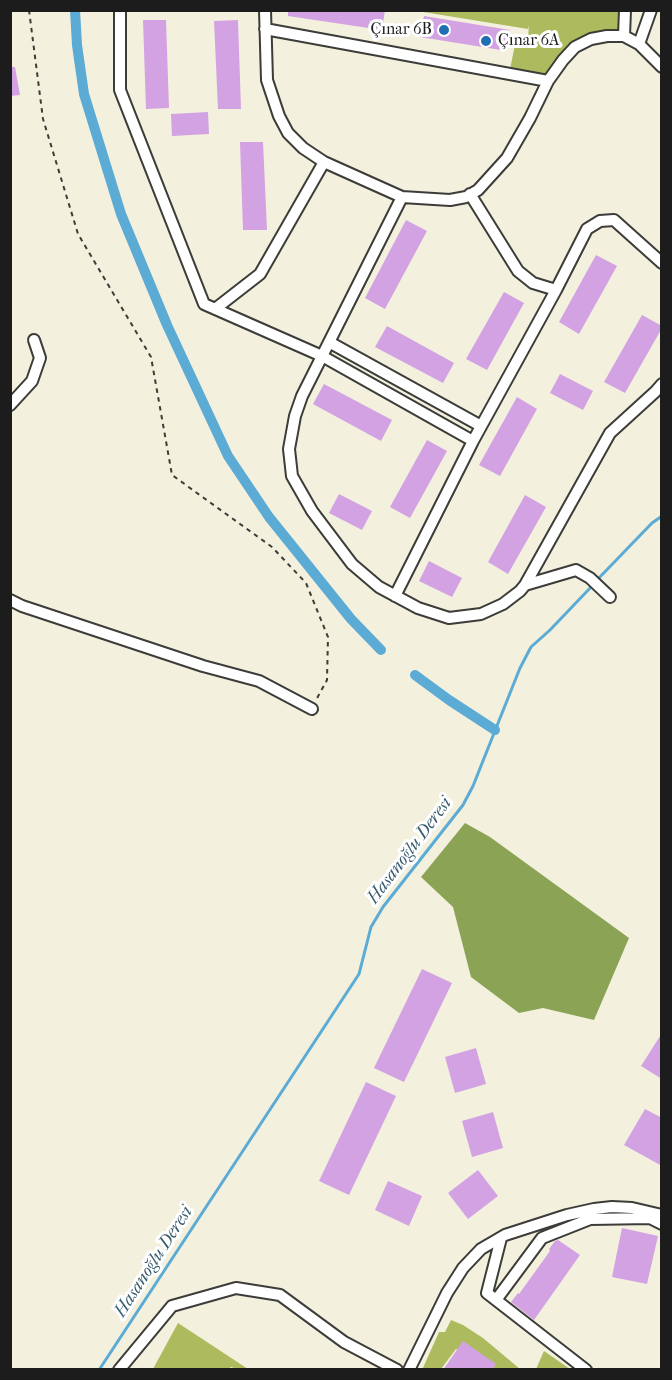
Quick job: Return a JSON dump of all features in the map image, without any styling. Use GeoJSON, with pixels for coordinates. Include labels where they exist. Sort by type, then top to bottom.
{"type":"FeatureCollection","features":[{"type":"Feature","properties":{"kind":"street"},"geometry":{"type":"LineString","coordinates":[[120,10],[120,90],[204,304],[322,356],[473,441]]}},
{"type":"Feature","properties":{"kind":"street"},"geometry":{"type":"LineString","coordinates":[[265,10],[267,80],[279,116],[288,133],[324,162],[402,197],[450,200],[478,190],[507,158],[548,81],[563,60],[575,47],[591,39],[624,36],[639,44],[662,68]]}},
{"type":"Feature","properties":{"kind":"street"},"geometry":{"type":"LineString","coordinates":[[624,36],[625,10]]}},
{"type":"Feature","properties":{"kind":"street"},"geometry":{"type":"LineString","coordinates":[[639,44],[651,10]]}},
{"type":"Feature","properties":{"kind":"street"},"geometry":{"type":"LineString","coordinates":[[265,29],[548,81]]}},
{"type":"Feature","properties":{"kind":"street"},"geometry":{"type":"LineString","coordinates":[[215,309],[260,274],[324,162]]}},
{"type":"Feature","properties":{"kind":"street"},"geometry":{"type":"LineString","coordinates":[[470,194],[518,271],[533,283],[556,291]]}},
{"type":"Feature","properties":{"kind":"street"},"geometry":{"type":"LineString","coordinates":[[402,197],[302,396],[295,416],[290,449],[292,476],[312,511],[352,564],[379,587],[418,608],[449,618],[481,614],[503,604],[525,585],[610,433],[662,384]]}},
{"type":"Feature","properties":{"kind":"street"},"geometry":{"type":"LineString","coordinates":[[395,596],[473,441],[556,291],[587,229],[600,221],[614,220],[662,262]]}},
{"type":"Feature","properties":{"kind":"street"},"geometry":{"type":"LineString","coordinates":[[10,405],[32,381],[40,358],[34,340]]}},
{"type":"Feature","properties":{"kind":"street"},"geometry":{"type":"LineString","coordinates":[[329,342],[481,426]]}},
{"type":"Feature","properties":{"kind":"street"},"geometry":{"type":"LineString","coordinates":[[525,585],[576,570],[590,578],[610,597]]}},
{"type":"Feature","properties":{"kind":"street"},"geometry":{"type":"LineString","coordinates":[[10,600],[203,666],[259,681],[312,709]]}},
{"type":"Feature","properties":{"kind":"street"},"geometry":{"type":"LineString","coordinates":[[409,1370],[447,1293],[463,1268],[482,1249],[505,1235],[594,1209],[632,1208],[662,1215]]}},
{"type":"Feature","properties":{"kind":"street"},"geometry":{"type":"LineString","coordinates":[[496,1300],[542,1238],[590,1219],[650,1218],[662,1224]]}},
{"type":"Feature","properties":{"kind":"street"},"geometry":{"type":"LineString","coordinates":[[501,1238],[487,1293],[586,1370]]}},
{"type":"Feature","properties":{"kind":"street"},"geometry":{"type":"LineString","coordinates":[[119,1370],[172,1306],[236,1288],[280,1295],[344,1342],[397,1370]]}},
{"type":"Feature","properties":{"kind":"path"},"geometry":{"type":"LineString","coordinates":[[29,10],[43,119],[71,213],[78,234],[151,357],[172,475],[272,547],[306,583],[328,637],[327,680],[312,709]]}},
{"type":"Feature","properties":{"kind":"green space"},"geometry":{"type":"Polygon","coordinates":[[[417,11],[625,11],[624,36],[575,47],[548,81],[509,74],[517,35],[528,37],[529,25],[528,29],[417,11]]]}},
{"type":"Feature","properties":{"kind":"green space"},"geometry":{"type":"Polygon","coordinates":[[[465,823],[490,837],[629,938],[594,1020],[543,1008],[519,1013],[471,977],[453,907],[421,877],[465,823]]]}},
{"type":"Feature","properties":{"kind":"green space"},"geometry":{"type":"Polygon","coordinates":[[[451,1320],[483,1338],[520,1369],[483,1369],[456,1349],[441,1369],[422,1370],[439,1332],[445,1332],[451,1320]]]}},
{"type":"Feature","properties":{"kind":"green space"},"geometry":{"type":"Polygon","coordinates":[[[178,1323],[248,1369],[231,1367],[227,1370],[153,1369],[178,1323]]]}},
{"type":"Feature","properties":{"kind":"green space"},"geometry":{"type":"Polygon","coordinates":[[[544,1351],[570,1369],[536,1369],[544,1351]]]}},
{"type":"Feature","properties":{"kind":"building"},"geometry":{"type":"Polygon","coordinates":[[[288,10],[385,10],[382,30],[288,16],[288,10]]]}},
{"type":"Feature","properties":{"kind":"building"},"geometry":{"type":"Polygon","coordinates":[[[424,16],[510,30],[507,51],[420,37],[424,16]]]}},
{"type":"Feature","properties":{"kind":"building"},"geometry":{"type":"Polygon","coordinates":[[[143,20],[166,20],[169,108],[146,109],[143,20]]]}},
{"type":"Feature","properties":{"kind":"building"},"geometry":{"type":"Polygon","coordinates":[[[238,20],[241,109],[218,109],[214,21],[238,20]]]}},
{"type":"Feature","properties":{"kind":"building"},"geometry":{"type":"Polygon","coordinates":[[[10,67],[15,67],[20,95],[10,96],[10,67]]]}},
{"type":"Feature","properties":{"kind":"building"},"geometry":{"type":"Polygon","coordinates":[[[208,112],[209,134],[172,136],[171,114],[208,112]]]}},
{"type":"Feature","properties":{"kind":"building"},"geometry":{"type":"Polygon","coordinates":[[[240,142],[263,142],[267,230],[243,230],[240,142]]]}},
{"type":"Feature","properties":{"kind":"building"},"geometry":{"type":"Polygon","coordinates":[[[406,220],[427,231],[385,309],[365,298],[406,220]]]}},
{"type":"Feature","properties":{"kind":"building"},"geometry":{"type":"Polygon","coordinates":[[[596,255],[617,266],[579,334],[559,322],[596,255]]]}},
{"type":"Feature","properties":{"kind":"building"},"geometry":{"type":"Polygon","coordinates":[[[504,292],[524,303],[487,370],[466,359],[504,292]]]}},
{"type":"Feature","properties":{"kind":"building"},"geometry":{"type":"Polygon","coordinates":[[[642,315],[662,328],[625,393],[604,382],[642,315]]]}},
{"type":"Feature","properties":{"kind":"building"},"geometry":{"type":"Polygon","coordinates":[[[387,326],[454,363],[443,383],[375,347],[387,326]]]}},
{"type":"Feature","properties":{"kind":"building"},"geometry":{"type":"Polygon","coordinates":[[[560,374],[593,391],[583,410],[550,393],[560,374]]]}},
{"type":"Feature","properties":{"kind":"building"},"geometry":{"type":"Polygon","coordinates":[[[324,384],[392,420],[381,441],[313,404],[324,384]]]}},
{"type":"Feature","properties":{"kind":"building"},"geometry":{"type":"Polygon","coordinates":[[[517,397],[537,409],[500,476],[479,465],[517,397]]]}},
{"type":"Feature","properties":{"kind":"building"},"geometry":{"type":"Polygon","coordinates":[[[427,440],[447,451],[410,518],[390,507],[427,440]]]}},
{"type":"Feature","properties":{"kind":"building"},"geometry":{"type":"Polygon","coordinates":[[[339,494],[372,511],[362,530],[329,513],[339,494]]]}},
{"type":"Feature","properties":{"kind":"building"},"geometry":{"type":"Polygon","coordinates":[[[525,495],[546,507],[508,574],[488,562],[525,495]]]}},
{"type":"Feature","properties":{"kind":"building"},"geometry":{"type":"Polygon","coordinates":[[[429,561],[462,578],[452,597],[419,581],[429,561]]]}},
{"type":"Feature","properties":{"kind":"building"},"geometry":{"type":"Polygon","coordinates":[[[422,969],[452,983],[404,1082],[374,1068],[422,969]]]}},
{"type":"Feature","properties":{"kind":"building"},"geometry":{"type":"Polygon","coordinates":[[[662,1033],[662,1079],[641,1066],[662,1033]]]}},
{"type":"Feature","properties":{"kind":"building"},"geometry":{"type":"Polygon","coordinates":[[[476,1048],[486,1084],[455,1093],[445,1057],[476,1048]]]}},
{"type":"Feature","properties":{"kind":"building"},"geometry":{"type":"Polygon","coordinates":[[[366,1082],[396,1096],[349,1195],[319,1181],[366,1082]]]}},
{"type":"Feature","properties":{"kind":"building"},"geometry":{"type":"Polygon","coordinates":[[[645,1109],[662,1118],[662,1166],[624,1145],[645,1109]]]}},
{"type":"Feature","properties":{"kind":"building"},"geometry":{"type":"Polygon","coordinates":[[[493,1112],[503,1148],[472,1157],[462,1121],[493,1112]]]}},
{"type":"Feature","properties":{"kind":"building"},"geometry":{"type":"Polygon","coordinates":[[[478,1170],[498,1196],[468,1219],[448,1193],[478,1170]]]}},
{"type":"Feature","properties":{"kind":"building"},"geometry":{"type":"Polygon","coordinates":[[[388,1181],[422,1196],[409,1226],[375,1210],[388,1181]]]}},
{"type":"Feature","properties":{"kind":"building"},"geometry":{"type":"Polygon","coordinates":[[[622,1228],[658,1236],[647,1284],[612,1277],[622,1228]]]}},
{"type":"Feature","properties":{"kind":"building"},"geometry":{"type":"Polygon","coordinates":[[[558,1240],[580,1255],[534,1320],[511,1302],[558,1240]]]}},
{"type":"Feature","properties":{"kind":"building"},"geometry":{"type":"Polygon","coordinates":[[[463,1341],[496,1364],[492,1370],[443,1370],[463,1341]]]}},
{"type":"Feature","properties":{"kind":"waterway"},"geometry":{"type":"LineString","coordinates":[[75,10],[84,94],[121,214],[167,325],[228,456],[269,517],[351,619],[381,650]]}},
{"type":"Feature","properties":{"kind":"waterway","name":"Hasanoğlu Deresi"},"geometry":{"type":"LineString","coordinates":[[597,580],[652,523],[662,516]]}},
{"type":"Feature","properties":{"kind":"waterway","name":"Hasanoğlu Deresi"},"geometry":{"type":"LineString","coordinates":[[99,1370],[359,974],[371,927],[383,907],[463,805],[473,786],[520,668],[531,647],[593,585]]}},
{"type":"Feature","properties":{"kind":"waterway"},"geometry":{"type":"LineString","coordinates":[[415,675],[495,730]]}},
{"type":"Feature","properties":{"kind":"place","name":"Çınar 6B"},"geometry":{"type":"Point","coordinates":[444,30]}},
{"type":"Feature","properties":{"kind":"place","name":"Çınar 6A"},"geometry":{"type":"Point","coordinates":[486,41]}}]}
